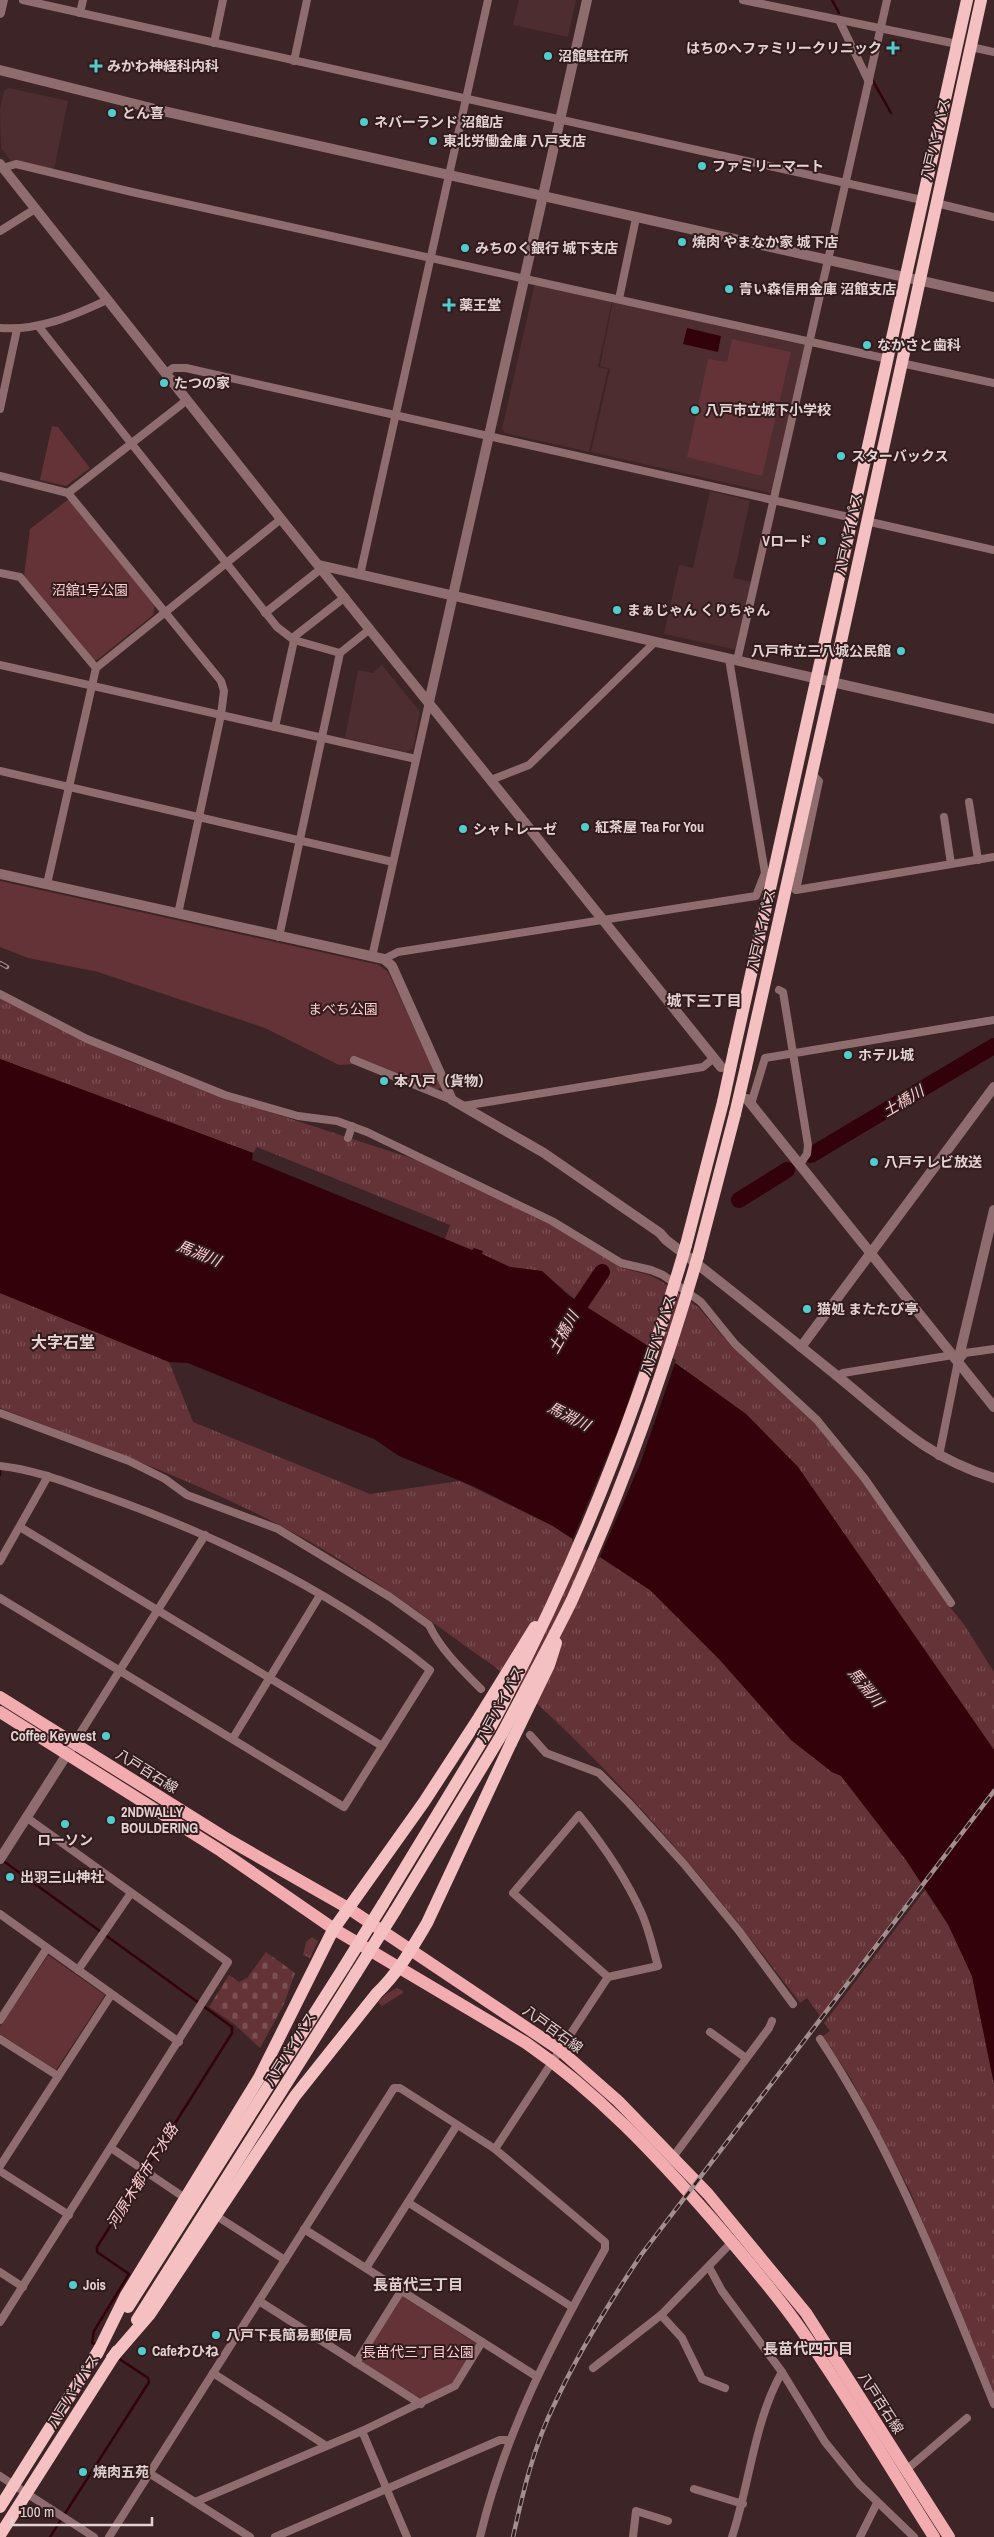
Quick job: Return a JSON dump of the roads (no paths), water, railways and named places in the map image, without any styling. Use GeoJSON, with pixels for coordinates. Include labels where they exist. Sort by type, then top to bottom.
{"type":"FeatureCollection","features":[{"type":"Feature","properties":{"kind":"highway","name":"八戸バイパス"},"geometry":{"type":"LineString","coordinates":[[0,2507],[384,1904],[491,1726],[528,1658],[567,1574],[627,1430],[659,1338],[686,1245],[723,1102],[967,0]]}},
{"type":"Feature","properties":{"kind":"highway","name":"八戸バイパス"},"geometry":{"type":"LineString","coordinates":[[0,2535],[506,1739],[549,1665],[571,1601],[638,1440],[674,1339],[735,1114],[982,0]]}},
{"type":"Feature","properties":{"kind":"highway"},"geometry":{"type":"LineString","coordinates":[[97,2354],[126,2295],[259,2078],[334,1929],[424,1802],[480,1716],[567,1574]]}},
{"type":"Feature","properties":{"kind":"highway"},"geometry":{"type":"LineString","coordinates":[[112,2358],[150,2314],[295,2096],[411,1950],[428,1923],[506,1739]]}},
{"type":"Feature","properties":{"kind":"main road","name":"八戸百石線"},"geometry":{"type":"LineString","coordinates":[[0,1696],[70,1748],[334,1929],[400,1966],[506,2030],[556,2056],[643,2142],[757,2270],[806,2338],[934,2537]]}},
{"type":"Feature","properties":{"kind":"main road","name":"八戸百石線"},"geometry":{"type":"LineString","coordinates":[[0,1712],[70,1748],[348,1908],[411,1950],[618,2101],[674,2157],[776,2275],[806,2313],[949,2537]]}},
{"type":"Feature","properties":{"kind":"street"},"geometry":{"type":"LineString","coordinates":[[0,13],[3,0]]}},
{"type":"Feature","properties":{"kind":"street"},"geometry":{"type":"LineString","coordinates":[[22,0],[922,200]]}},
{"type":"Feature","properties":{"kind":"street"},"geometry":{"type":"LineString","coordinates":[[80,13],[83,0]]}},
{"type":"Feature","properties":{"kind":"street"},"geometry":{"type":"LineString","coordinates":[[214,43],[224,0]]}},
{"type":"Feature","properties":{"kind":"street"},"geometry":{"type":"LineString","coordinates":[[294,61],[307,0]]}},
{"type":"Feature","properties":{"kind":"street"},"geometry":{"type":"LineString","coordinates":[[360,575],[397,416],[488,0]]}},
{"type":"Feature","properties":{"kind":"street"},"geometry":{"type":"LineString","coordinates":[[372,957],[587,0]]}},
{"type":"Feature","properties":{"kind":"street"},"geometry":{"type":"LineString","coordinates":[[743,0],[957,44]]}},
{"type":"Feature","properties":{"kind":"street"},"geometry":{"type":"LineString","coordinates":[[384,959],[398,952],[756,896],[765,873],[733,660],[774,501],[887,0]]}},
{"type":"Feature","properties":{"kind":"street"},"geometry":{"type":"LineString","coordinates":[[839,20],[869,82]]}},
{"type":"Feature","properties":{"kind":"street"},"geometry":{"type":"LineString","coordinates":[[971,47],[994,52]]}},
{"type":"Feature","properties":{"kind":"street"},"geometry":{"type":"LineString","coordinates":[[0,70],[172,114],[994,297]]}},
{"type":"Feature","properties":{"kind":"street"},"geometry":{"type":"LineString","coordinates":[[721,1067],[281,519],[2,166],[16,164],[888,360]]}},
{"type":"Feature","properties":{"kind":"street"},"geometry":{"type":"LineString","coordinates":[[936,204],[994,217]]}},
{"type":"Feature","properties":{"kind":"street"},"geometry":{"type":"LineString","coordinates":[[0,231],[35,209]]}},
{"type":"Feature","properties":{"kind":"street"},"geometry":{"type":"LineString","coordinates":[[619,299],[636,218]]}},
{"type":"Feature","properties":{"kind":"street"},"geometry":{"type":"LineString","coordinates":[[0,328],[17,330],[39,327],[107,300]]}},
{"type":"Feature","properties":{"kind":"street"},"geometry":{"type":"LineString","coordinates":[[39,327],[225,565],[277,627],[294,640],[340,653]]}},
{"type":"Feature","properties":{"kind":"street"},"geometry":{"type":"LineString","coordinates":[[0,409],[17,330]]}},
{"type":"Feature","properties":{"kind":"street"},"geometry":{"type":"LineString","coordinates":[[901,363],[994,383]]}},
{"type":"Feature","properties":{"kind":"street"},"geometry":{"type":"LineString","coordinates":[[166,373],[173,368],[186,368],[853,518]]}},
{"type":"Feature","properties":{"kind":"street"},"geometry":{"type":"LineString","coordinates":[[68,492],[187,400]]}},
{"type":"Feature","properties":{"kind":"street"},"geometry":{"type":"LineString","coordinates":[[0,476],[68,492],[221,682],[224,692],[221,715],[178,914]]}},
{"type":"Feature","properties":{"kind":"street"},"geometry":{"type":"LineString","coordinates":[[47,884],[96,668],[281,519]]}},
{"type":"Feature","properties":{"kind":"street"},"geometry":{"type":"LineString","coordinates":[[866,521],[994,550]]}},
{"type":"Feature","properties":{"kind":"street"},"geometry":{"type":"LineString","coordinates":[[320,567],[994,719]]}},
{"type":"Feature","properties":{"kind":"street"},"geometry":{"type":"LineString","coordinates":[[265,613],[320,567]]}},
{"type":"Feature","properties":{"kind":"street"},"geometry":{"type":"LineString","coordinates":[[0,573],[20,577],[96,668]]}},
{"type":"Feature","properties":{"kind":"street"},"geometry":{"type":"LineString","coordinates":[[275,728],[295,636],[345,597]]}},
{"type":"Feature","properties":{"kind":"street"},"geometry":{"type":"LineString","coordinates":[[279,937],[340,653],[370,629]]}},
{"type":"Feature","properties":{"kind":"street"},"geometry":{"type":"LineString","coordinates":[[491,780],[529,765],[655,642]]}},
{"type":"Feature","properties":{"kind":"street"},"geometry":{"type":"LineString","coordinates":[[0,665],[416,759]]}},
{"type":"Feature","properties":{"kind":"street"},"geometry":{"type":"LineString","coordinates":[[0,771],[394,862]]}},
{"type":"Feature","properties":{"kind":"street"},"geometry":{"type":"LineString","coordinates":[[811,773],[819,781],[796,890],[994,857]]}},
{"type":"Feature","properties":{"kind":"street"},"geometry":{"type":"LineString","coordinates":[[970,802],[978,860]]}},
{"type":"Feature","properties":{"kind":"street"},"geometry":{"type":"LineString","coordinates":[[944,817],[951,864]]}},
{"type":"Feature","properties":{"kind":"street"},"geometry":{"type":"LineString","coordinates":[[0,874],[384,959],[392,966],[452,1100]]}},
{"type":"Feature","properties":{"kind":"street"},"geometry":{"type":"LineString","coordinates":[[779,990],[783,992],[808,1145],[807,1154],[800,1164]]}},
{"type":"Feature","properties":{"kind":"street"},"geometry":{"type":"LineString","coordinates":[[0,994],[87,1039],[225,1095],[272,1110],[337,1121],[352,1126],[495,1192],[552,1221],[621,1263],[651,1270],[663,1275],[701,1302],[735,1344],[818,1420],[866,1479],[951,1603]]}},
{"type":"Feature","properties":{"kind":"street"},"geometry":{"type":"LineString","coordinates":[[994,1020],[765,1058],[749,1101],[994,1407]]}},
{"type":"Feature","properties":{"kind":"street"},"geometry":{"type":"LineString","coordinates":[[463,1106],[703,1067],[714,1058]]}},
{"type":"Feature","properties":{"kind":"street"},"geometry":{"type":"LineString","coordinates":[[354,1060],[452,1100],[544,1153],[660,1233],[666,1240],[838,1376],[902,1431],[939,1456],[963,1468],[994,1478]]}},
{"type":"Feature","properties":{"kind":"street"},"geometry":{"type":"LineString","coordinates":[[801,1347],[994,1087]]}},
{"type":"Feature","properties":{"kind":"street"},"geometry":{"type":"LineString","coordinates":[[348,1138],[352,1126]]}},
{"type":"Feature","properties":{"kind":"street"},"geometry":{"type":"LineString","coordinates":[[939,1456],[956,1358],[994,1210]]}},
{"type":"Feature","properties":{"kind":"street"},"geometry":{"type":"LineString","coordinates":[[838,1376],[843,1373],[956,1358],[965,1353],[994,1348]]}},
{"type":"Feature","properties":{"kind":"street"},"geometry":{"type":"LineString","coordinates":[[0,1412],[129,1461],[165,1479],[187,1495],[254,1518],[285,1534],[382,1592],[429,1625],[454,1663],[481,1689]]}},
{"type":"Feature","properties":{"kind":"street"},"geometry":{"type":"LineString","coordinates":[[0,1466],[22,1468],[48,1476],[164,1517],[240,1551],[362,1620],[430,1670],[344,1806],[0,1598]]}},
{"type":"Feature","properties":{"kind":"street"},"geometry":{"type":"LineString","coordinates":[[0,1561],[48,1476]]}},
{"type":"Feature","properties":{"kind":"street"},"geometry":{"type":"LineString","coordinates":[[20,1527],[382,1746]]}},
{"type":"Feature","properties":{"kind":"street"},"geometry":{"type":"LineString","coordinates":[[2,1853],[205,1535]]}},
{"type":"Feature","properties":{"kind":"street"},"geometry":{"type":"LineString","coordinates":[[233,1738],[320,1595]]}},
{"type":"Feature","properties":{"kind":"street"},"geometry":{"type":"LineString","coordinates":[[530,1736],[546,1753],[599,1773],[628,1802],[684,1864],[794,2004]]}},
{"type":"Feature","properties":{"kind":"street"},"geometry":{"type":"LineString","coordinates":[[495,2149],[608,1977],[658,1966],[643,1915],[625,1880],[606,1850],[579,1815],[513,1893],[608,1977]]}},
{"type":"Feature","properties":{"kind":"street"},"geometry":{"type":"LineString","coordinates":[[0,2322],[228,1962],[26,1817]]}},
{"type":"Feature","properties":{"kind":"street"},"geometry":{"type":"LineString","coordinates":[[78,1970],[131,1893]]}},
{"type":"Feature","properties":{"kind":"street"},"geometry":{"type":"LineString","coordinates":[[0,1914],[179,2042]]}},
{"type":"Feature","properties":{"kind":"street"},"geometry":{"type":"LineString","coordinates":[[0,2020],[47,1948]]}},
{"type":"Feature","properties":{"kind":"street"},"geometry":{"type":"LineString","coordinates":[[0,2166],[111,1995]]}},
{"type":"Feature","properties":{"kind":"street"},"geometry":{"type":"LineString","coordinates":[[674,2157],[772,2020]]}},
{"type":"Feature","properties":{"kind":"street"},"geometry":{"type":"LineString","coordinates":[[710,2032],[746,2058]]}},
{"type":"Feature","properties":{"kind":"street"},"geometry":{"type":"LineString","coordinates":[[0,2039],[58,2076]]}},
{"type":"Feature","properties":{"kind":"street"},"geometry":{"type":"LineString","coordinates":[[820,2039],[848,2080],[903,2186],[954,2302],[994,2404]]}},
{"type":"Feature","properties":{"kind":"street"},"geometry":{"type":"LineString","coordinates":[[109,2537],[394,2088],[400,2088],[495,2149],[604,2242],[605,2250],[572,2307],[536,2376],[490,2492],[480,2537]]}},
{"type":"Feature","properties":{"kind":"street"},"geometry":{"type":"LineString","coordinates":[[366,2268],[457,2125]]}},
{"type":"Feature","properties":{"kind":"street"},"geometry":{"type":"LineString","coordinates":[[111,2148],[185,2198]]}},
{"type":"Feature","properties":{"kind":"street"},"geometry":{"type":"LineString","coordinates":[[0,2171],[69,2215]]}},
{"type":"Feature","properties":{"kind":"street"},"geometry":{"type":"LineString","coordinates":[[409,2202],[572,2307]]}},
{"type":"Feature","properties":{"kind":"street"},"geometry":{"type":"LineString","coordinates":[[215,2215],[285,2260]]}},
{"type":"Feature","properties":{"kind":"street"},"geometry":{"type":"LineString","coordinates":[[304,2228],[536,2376]]}},
{"type":"Feature","properties":{"kind":"street"},"geometry":{"type":"LineString","coordinates":[[593,2368],[661,2315],[732,2242]]}},
{"type":"Feature","properties":{"kind":"street"},"geometry":{"type":"LineString","coordinates":[[709,2267],[722,2291],[782,2372],[825,2442],[878,2503],[914,2537]]}},
{"type":"Feature","properties":{"kind":"street"},"geometry":{"type":"LineString","coordinates":[[0,2272],[23,2287]]}},
{"type":"Feature","properties":{"kind":"street"},"geometry":{"type":"LineString","coordinates":[[356,2363],[401,2291]]}},
{"type":"Feature","properties":{"kind":"street"},"geometry":{"type":"LineString","coordinates":[[259,2301],[421,2404]]}},
{"type":"Feature","properties":{"kind":"street"},"geometry":{"type":"LineString","coordinates":[[661,2315],[682,2338],[702,2379],[725,2388]]}},
{"type":"Feature","properties":{"kind":"street"},"geometry":{"type":"LineString","coordinates":[[195,2502],[362,2431],[421,2404],[454,2386],[482,2342]]}},
{"type":"Feature","properties":{"kind":"street"},"geometry":{"type":"LineString","coordinates":[[732,2537],[743,2504],[759,2432],[775,2384],[782,2372]]}},
{"type":"Feature","properties":{"kind":"street"},"geometry":{"type":"LineString","coordinates":[[213,2373],[325,2446]]}},
{"type":"Feature","properties":{"kind":"street"},"geometry":{"type":"LineString","coordinates":[[906,2470],[967,2418]]}},
{"type":"Feature","properties":{"kind":"street"},"geometry":{"type":"LineString","coordinates":[[362,2431],[407,2537]]}},
{"type":"Feature","properties":{"kind":"street"},"geometry":{"type":"LineString","coordinates":[[275,2537],[500,2440],[510,2440]]}},
{"type":"Feature","properties":{"kind":"street"},"geometry":{"type":"LineString","coordinates":[[149,2473],[250,2537]]}},
{"type":"Feature","properties":{"kind":"street"},"geometry":{"type":"LineString","coordinates":[[0,2476],[94,2537]]}},
{"type":"Feature","properties":{"kind":"street"},"geometry":{"type":"LineString","coordinates":[[694,2490],[743,2504]]}},
{"type":"Feature","properties":{"kind":"street"},"geometry":{"type":"LineString","coordinates":[[860,2537],[878,2503]]}},
{"type":"Feature","properties":{"kind":"street"},"geometry":{"type":"LineString","coordinates":[[633,2537],[636,2511],[668,2521]]}},
{"type":"Feature","properties":{"kind":"water"},"geometry":{"type":"Polygon","coordinates":[[[687,328],[721,336],[718,352],[683,344],[687,328]]]}},
{"type":"Feature","properties":{"kind":"water","name":"馬淵川"},"geometry":{"type":"Polygon","coordinates":[[[0,1059],[253,1153],[252,1160],[472,1250],[474,1248],[483,1251],[482,1254],[510,1267],[542,1271],[568,1295],[678,1365],[746,1414],[798,1467],[994,1750],[994,2084],[972,1976],[948,1924],[906,1860],[841,1776],[832,1772],[791,1740],[719,1659],[650,1590],[553,1526],[475,1487],[399,1456],[374,1439],[188,1363],[169,1362],[0,1293],[0,1059]]]}},
{"type":"Feature","properties":{"kind":"waterway"},"geometry":{"type":"LineString","coordinates":[[832,0],[839,13]]}},
{"type":"Feature","properties":{"kind":"waterway"},"geometry":{"type":"LineString","coordinates":[[873,81],[891,113]]}},
{"type":"Feature","properties":{"kind":"waterway","name":"土橋川"},"geometry":{"type":"LineString","coordinates":[[811,1155],[994,1046]]}},
{"type":"Feature","properties":{"kind":"waterway","name":"土橋川"},"geometry":{"type":"LineString","coordinates":[[739,1200],[787,1170]]}},
{"type":"Feature","properties":{"kind":"waterway","name":"土橋川"},"geometry":{"type":"LineString","coordinates":[[569,1321],[602,1272]]}},
{"type":"Feature","properties":{"kind":"waterway","name":"河原木都市下水路"},"geometry":{"type":"LineString","coordinates":[[2,1860],[232,2027],[232,2033],[97,2247],[97,2252],[129,2274],[94,2331],[92,2343],[97,2345]]}},
{"type":"Feature","properties":{"kind":"waterway","name":"河原木都市下水路"},"geometry":{"type":"LineString","coordinates":[[50,2537],[149,2382],[148,2378],[118,2358]]}},
{"type":"Feature","properties":{"kind":"railway"},"geometry":{"type":"LineString","coordinates":[[0,963],[7,967]]}},
{"type":"Feature","properties":{"kind":"railway"},"geometry":{"type":"LineString","coordinates":[[513,2537],[530,2469],[541,2435],[574,2365],[617,2291],[641,2255],[994,1791]]}},
{"type":"Feature","properties":{"kind":"place","name":"はちのへファミリークリニック"},"geometry":{"type":"Point","coordinates":[893,48]}},
{"type":"Feature","properties":{"kind":"place","name":"沼館駐在所"},"geometry":{"type":"Point","coordinates":[548,56]}},
{"type":"Feature","properties":{"kind":"place","name":"みかわ神経科内科"},"geometry":{"type":"Point","coordinates":[96,66]}},
{"type":"Feature","properties":{"kind":"place","name":"とん喜"},"geometry":{"type":"Point","coordinates":[112,113]}},
{"type":"Feature","properties":{"kind":"place","name":"ネバーランド 沼館店"},"geometry":{"type":"Point","coordinates":[364,122]}},
{"type":"Feature","properties":{"kind":"place","name":"東北労働金庫 八戸支店"},"geometry":{"type":"Point","coordinates":[433,141]}},
{"type":"Feature","properties":{"kind":"place","name":"ファミリーマート"},"geometry":{"type":"Point","coordinates":[702,166]}},
{"type":"Feature","properties":{"kind":"place","name":"焼肉 やまなか家 城下店"},"geometry":{"type":"Point","coordinates":[682,242]}},
{"type":"Feature","properties":{"kind":"place","name":"みちのく銀行 城下支店"},"geometry":{"type":"Point","coordinates":[465,248]}},
{"type":"Feature","properties":{"kind":"place","name":"青い森信用金庫 沼館支店"},"geometry":{"type":"Point","coordinates":[729,289]}},
{"type":"Feature","properties":{"kind":"place","name":"薬王堂"},"geometry":{"type":"Point","coordinates":[449,305]}},
{"type":"Feature","properties":{"kind":"place","name":"なかさと歯科"},"geometry":{"type":"Point","coordinates":[867,345]}},
{"type":"Feature","properties":{"kind":"place","name":"たつの家"},"geometry":{"type":"Point","coordinates":[164,383]}},
{"type":"Feature","properties":{"kind":"place","name":"八戸市立城下小学校"},"geometry":{"type":"Point","coordinates":[695,410]}},
{"type":"Feature","properties":{"kind":"place","name":"スターバックス"},"geometry":{"type":"Point","coordinates":[841,456]}},
{"type":"Feature","properties":{"kind":"place","name":"Vロード"},"geometry":{"type":"Point","coordinates":[822,541]}},
{"type":"Feature","properties":{"kind":"place","name":"まぁじゃん くりちゃん"},"geometry":{"type":"Point","coordinates":[617,610]}},
{"type":"Feature","properties":{"kind":"place","name":"八戸市立三八城公民館"},"geometry":{"type":"Point","coordinates":[901,651]}},
{"type":"Feature","properties":{"kind":"place","name":"紅茶屋 Tea For You"},"geometry":{"type":"Point","coordinates":[585,827]}},
{"type":"Feature","properties":{"kind":"place","name":"シャトレーゼ"},"geometry":{"type":"Point","coordinates":[463,829]}},
{"type":"Feature","properties":{"kind":"place","name":"ホテル城"},"geometry":{"type":"Point","coordinates":[848,1055]}},
{"type":"Feature","properties":{"kind":"place","name":"本八戸（貨物）"},"geometry":{"type":"Point","coordinates":[384,1081]}},
{"type":"Feature","properties":{"kind":"place","name":"八戸テレビ放送"},"geometry":{"type":"Point","coordinates":[874,1162]}},
{"type":"Feature","properties":{"kind":"place","name":"猫処 またたび亭"},"geometry":{"type":"Point","coordinates":[807,1309]}},
{"type":"Feature","properties":{"kind":"place","name":"Coffee Keywest"},"geometry":{"type":"Point","coordinates":[106,1736]}},
{"type":"Feature","properties":{"kind":"place","name":"2NDWALLY BOULDERING"},"geometry":{"type":"Point","coordinates":[111,1820]}},
{"type":"Feature","properties":{"kind":"place","name":"ローソン"},"geometry":{"type":"Point","coordinates":[65,1824]}},
{"type":"Feature","properties":{"kind":"place","name":"出羽三山神社"},"geometry":{"type":"Point","coordinates":[10,1877]}},
{"type":"Feature","properties":{"kind":"place","name":"Jois"},"geometry":{"type":"Point","coordinates":[73,2285]}},
{"type":"Feature","properties":{"kind":"place","name":"八戸下長簡易郵便局"},"geometry":{"type":"Point","coordinates":[216,2335]}},
{"type":"Feature","properties":{"kind":"place","name":"Cafeわひね"},"geometry":{"type":"Point","coordinates":[142,2351]}},
{"type":"Feature","properties":{"kind":"place","name":"焼肉五苑"},"geometry":{"type":"Point","coordinates":[83,2472]}},
{"type":"Feature","properties":{"kind":"district","name":"城下三丁目"},"geometry":{"type":"Point","coordinates":[704,1000]}},
{"type":"Feature","properties":{"kind":"district","name":"大字石堂"},"geometry":{"type":"Point","coordinates":[63,1342]}},
{"type":"Feature","properties":{"kind":"district","name":"長苗代三丁目"},"geometry":{"type":"Point","coordinates":[418,2284]}},
{"type":"Feature","properties":{"kind":"district","name":"長苗代四丁目"},"geometry":{"type":"Point","coordinates":[808,2348]}},
{"type":"Feature","properties":{"kind":"park label","name":"沼舘1号公園"},"geometry":{"type":"Point","coordinates":[90,590]}},
{"type":"Feature","properties":{"kind":"park label","name":"まべち公園"},"geometry":{"type":"Point","coordinates":[343,1009]}},
{"type":"Feature","properties":{"kind":"park label","name":"長苗代三丁目公園"},"geometry":{"type":"Point","coordinates":[418,2352]}}]}
